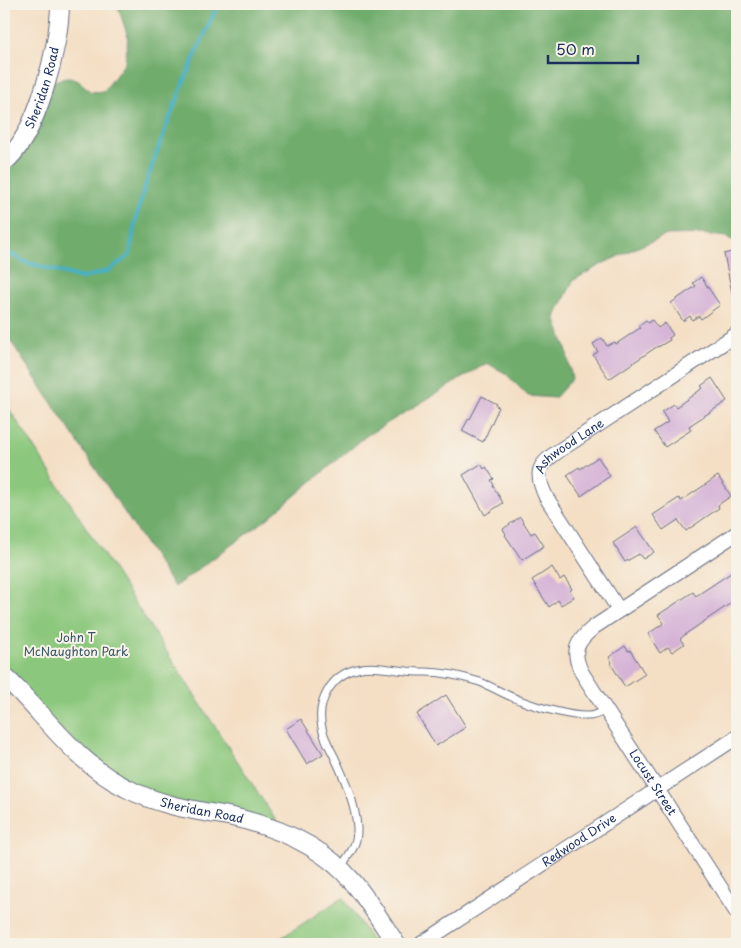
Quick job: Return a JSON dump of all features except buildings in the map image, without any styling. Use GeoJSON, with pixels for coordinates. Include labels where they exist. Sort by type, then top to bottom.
{"type":"FeatureCollection","features":[{"type":"Feature","properties":{"kind":"street","name":"Sheridan Road"},"geometry":{"type":"LineString","coordinates":[[4,162],[23,141],[40,98],[55,47],[60,4]]}},
{"type":"Feature","properties":{"kind":"street","name":"Ashwood Lane"},"geometry":{"type":"LineString","coordinates":[[620,610],[546,496],[539,476],[539,470],[546,460],[560,450],[737,334]]}},
{"type":"Feature","properties":{"kind":"street"},"geometry":{"type":"LineString","coordinates":[[620,610],[737,532]]}},
{"type":"Feature","properties":{"kind":"street","name":"Locust Street"},"geometry":{"type":"LineString","coordinates":[[620,610],[588,632],[576,649],[578,666],[737,913]]}},
{"type":"Feature","properties":{"kind":"street","name":"Sheridan Road"},"geometry":{"type":"LineString","coordinates":[[4,676],[24,695],[70,748],[113,782],[166,804],[260,823],[316,850],[339,868],[366,899],[396,944]]}},
{"type":"Feature","properties":{"kind":"street","name":"Redwood Drive"},"geometry":{"type":"LineString","coordinates":[[421,944],[737,737]]}},
{"type":"Feature","properties":{"kind":"lane"},"geometry":{"type":"LineString","coordinates":[[339,868],[355,846],[357,828],[344,778],[321,726],[321,713],[322,702],[326,692],[332,683],[347,672],[373,667],[402,672],[436,672],[480,682],[521,701],[578,715],[597,715],[606,710]]}},
{"type":"Feature","properties":{"kind":"green space"},"geometry":{"type":"Polygon","coordinates":[[[117,4],[737,4],[737,242],[726,237],[702,234],[667,235],[604,263],[574,280],[555,317],[566,349],[572,379],[555,398],[528,396],[505,373],[487,363],[366,436],[267,519],[174,587],[4,331],[4,171],[9,168],[54,81],[71,78],[78,81],[91,92],[104,91],[125,63],[128,37],[117,4]]]}},
{"type":"Feature","properties":{"kind":"green space","name":"John T McNaughton Park"},"geometry":{"type":"Polygon","coordinates":[[[4,401],[284,833],[127,789],[13,685],[4,711],[4,401]]]}},
{"type":"Feature","properties":{"kind":"green space"},"geometry":{"type":"Polygon","coordinates":[[[343,897],[374,944],[272,944],[343,897]]]}},
{"type":"Feature","properties":{"kind":"waterway"},"geometry":{"type":"LineString","coordinates":[[4,250],[25,262],[82,278],[108,271],[130,255],[142,195],[168,121],[218,4]]}}]}
